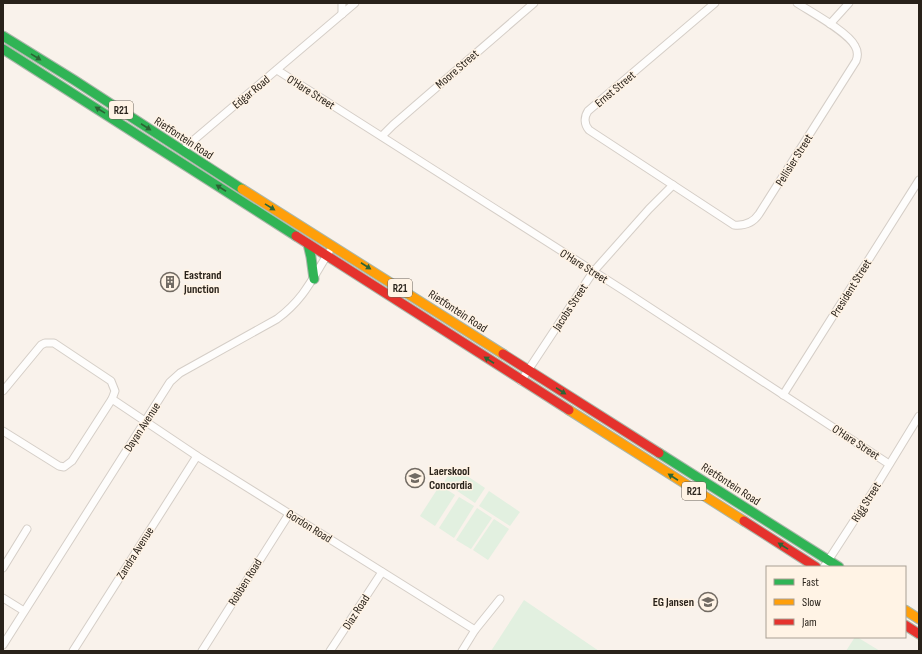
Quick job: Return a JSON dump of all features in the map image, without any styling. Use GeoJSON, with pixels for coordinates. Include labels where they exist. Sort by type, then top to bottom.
{"type":"FeatureCollection","features":[{"type":"Feature","properties":{"kind":"main road","name":"Rietfontein Road"},"geometry":{"type":"LineString","coordinates":[[3,36],[225,179],[730,497],[826,563],[836,566]]}},
{"type":"Feature","properties":{"kind":"main road","name":"Rietfontein Road"},"geometry":{"type":"LineString","coordinates":[[3,49],[814,566]]}},
{"type":"Feature","properties":{"kind":"main road"},"geometry":{"type":"LineString","coordinates":[[308,244],[313,265],[314,279]]}},
{"type":"Feature","properties":{"kind":"main road"},"geometry":{"type":"LineString","coordinates":[[474,350],[481,340]]}},
{"type":"Feature","properties":{"kind":"main road"},"geometry":{"type":"LineString","coordinates":[[723,509],[730,497]]}},
{"type":"Feature","properties":{"kind":"main road"},"geometry":{"type":"LineString","coordinates":[[906,611],[919,619]]}},
{"type":"Feature","properties":{"kind":"main road"},"geometry":{"type":"LineString","coordinates":[[906,626],[919,634]]}},
{"type":"Feature","properties":{"kind":"street"},"geometry":{"type":"LineString","coordinates":[[342,3],[342,14]]}},
{"type":"Feature","properties":{"kind":"street","name":"Edgar Road"},"geometry":{"type":"LineString","coordinates":[[182,150],[355,3]]}},
{"type":"Feature","properties":{"kind":"street","name":"Moore Street"},"geometry":{"type":"LineString","coordinates":[[382,136],[534,3]]}},
{"type":"Feature","properties":{"kind":"street","name":"Ernst Street"},"geometry":{"type":"LineString","coordinates":[[673,185],[589,130],[586,125],[585,116],[588,111],[715,3]]}},
{"type":"Feature","properties":{"kind":"street"},"geometry":{"type":"LineString","coordinates":[[797,3],[830,24],[849,3]]}},
{"type":"Feature","properties":{"kind":"street","name":"Pellisier Street"},"geometry":{"type":"LineString","coordinates":[[673,185],[734,225],[744,225],[753,222],[856,61],[858,54],[854,44],[830,24]]}},
{"type":"Feature","properties":{"kind":"street","name":"O'Hare Street"},"geometry":{"type":"LineString","coordinates":[[277,70],[626,292],[889,464]]}},
{"type":"Feature","properties":{"kind":"street","name":"President Street"},"geometry":{"type":"LineString","coordinates":[[783,396],[919,180]]}},
{"type":"Feature","properties":{"kind":"street","name":"Jacobs Street"},"geometry":{"type":"LineString","coordinates":[[522,381],[593,272],[649,209],[673,185]]}},
{"type":"Feature","properties":{"kind":"street","name":"Dayan Avenue"},"geometry":{"type":"LineString","coordinates":[[3,645],[170,382],[180,373],[277,319],[296,304],[314,279],[333,246]]}},
{"type":"Feature","properties":{"kind":"street"},"geometry":{"type":"LineString","coordinates":[[3,390],[41,345],[50,342],[54,343],[111,381],[115,391],[112,399],[72,462],[64,467],[59,466],[3,430]]}},
{"type":"Feature","properties":{"kind":"street","name":"Gordon Road"},"geometry":{"type":"LineString","coordinates":[[112,399],[145,422],[289,514],[475,630]]}},
{"type":"Feature","properties":{"kind":"street","name":"Rigg Street"},"geometry":{"type":"LineString","coordinates":[[826,563],[872,493],[919,416]]}},
{"type":"Feature","properties":{"kind":"street","name":"Zandra Avenue"},"geometry":{"type":"LineString","coordinates":[[73,651],[198,456]]}},
{"type":"Feature","properties":{"kind":"street","name":"Robben Road"},"geometry":{"type":"LineString","coordinates":[[202,651],[289,514]]}},
{"type":"Feature","properties":{"kind":"street"},"geometry":{"type":"LineString","coordinates":[[3,568],[27,529]]}},
{"type":"Feature","properties":{"kind":"street","name":"Diaz Road"},"geometry":{"type":"LineString","coordinates":[[330,651],[382,572]]}},
{"type":"Feature","properties":{"kind":"street"},"geometry":{"type":"LineString","coordinates":[[3,598],[24,611]]}},
{"type":"Feature","properties":{"kind":"street"},"geometry":{"type":"LineString","coordinates":[[462,651],[475,630],[500,599]]}},
{"type":"Feature","properties":{"kind":"green space"},"geometry":{"type":"Polygon","coordinates":[[[454,467],[485,488],[475,503],[444,482],[454,467]]]}},
{"type":"Feature","properties":{"kind":"green space"},"geometry":{"type":"Polygon","coordinates":[[[440,485],[455,495],[435,526],[420,516],[440,485]]]}},
{"type":"Feature","properties":{"kind":"green space"},"geometry":{"type":"Polygon","coordinates":[[[489,491],[520,512],[510,526],[479,506],[489,491]]]}},
{"type":"Feature","properties":{"kind":"green space"},"geometry":{"type":"Polygon","coordinates":[[[459,497],[474,506],[454,538],[439,528],[459,497]]]}},
{"type":"Feature","properties":{"kind":"green space"},"geometry":{"type":"Polygon","coordinates":[[[477,508],[492,518],[471,549],[456,540],[477,508]]]}},
{"type":"Feature","properties":{"kind":"green space"},"geometry":{"type":"Polygon","coordinates":[[[494,519],[509,529],[488,560],[473,550],[494,519]]]}},
{"type":"Feature","properties":{"kind":"green space"},"geometry":{"type":"Polygon","coordinates":[[[524,600],[599,651],[491,651],[524,600]]]}},
{"type":"Feature","properties":{"kind":"green space"},"geometry":{"type":"Polygon","coordinates":[[[854,638],[859,638],[880,651],[846,651],[854,638]]]}},
{"type":"Feature","properties":{"kind":"traffic: fast"},"geometry":{"type":"LineString","coordinates":[[3,36],[74,80],[242,189]]}},
{"type":"Feature","properties":{"kind":"traffic: fast"},"geometry":{"type":"LineString","coordinates":[[3,49],[296,236]]}},
{"type":"Feature","properties":{"kind":"traffic: fast"},"geometry":{"type":"LineString","coordinates":[[308,244],[314,279]]}},
{"type":"Feature","properties":{"kind":"traffic: fast"},"geometry":{"type":"LineString","coordinates":[[659,453],[837,566]]}},
{"type":"Feature","properties":{"kind":"traffic: slow"},"geometry":{"type":"LineString","coordinates":[[242,189],[503,354]]}},
{"type":"Feature","properties":{"kind":"traffic: slow"},"geometry":{"type":"LineString","coordinates":[[569,410],[744,521]]}},
{"type":"Feature","properties":{"kind":"traffic: slow"},"geometry":{"type":"LineString","coordinates":[[906,611],[919,619]]}},
{"type":"Feature","properties":{"kind":"traffic: jam"},"geometry":{"type":"LineString","coordinates":[[296,236],[569,410]]}},
{"type":"Feature","properties":{"kind":"traffic: jam"},"geometry":{"type":"LineString","coordinates":[[503,354],[659,453]]}},
{"type":"Feature","properties":{"kind":"traffic: jam"},"geometry":{"type":"LineString","coordinates":[[744,521],[814,566]]}},
{"type":"Feature","properties":{"kind":"traffic: jam"},"geometry":{"type":"LineString","coordinates":[[906,626],[919,634]]}},
{"type":"Feature","properties":{"kind":"place","name":"Eastrand Junction"},"geometry":{"type":"Point","coordinates":[170,282]}},
{"type":"Feature","properties":{"kind":"place","name":"Laerskool Concordia"},"geometry":{"type":"Point","coordinates":[415,478]}},
{"type":"Feature","properties":{"kind":"place","name":"EG Jansen"},"geometry":{"type":"Point","coordinates":[708,602]}}]}
